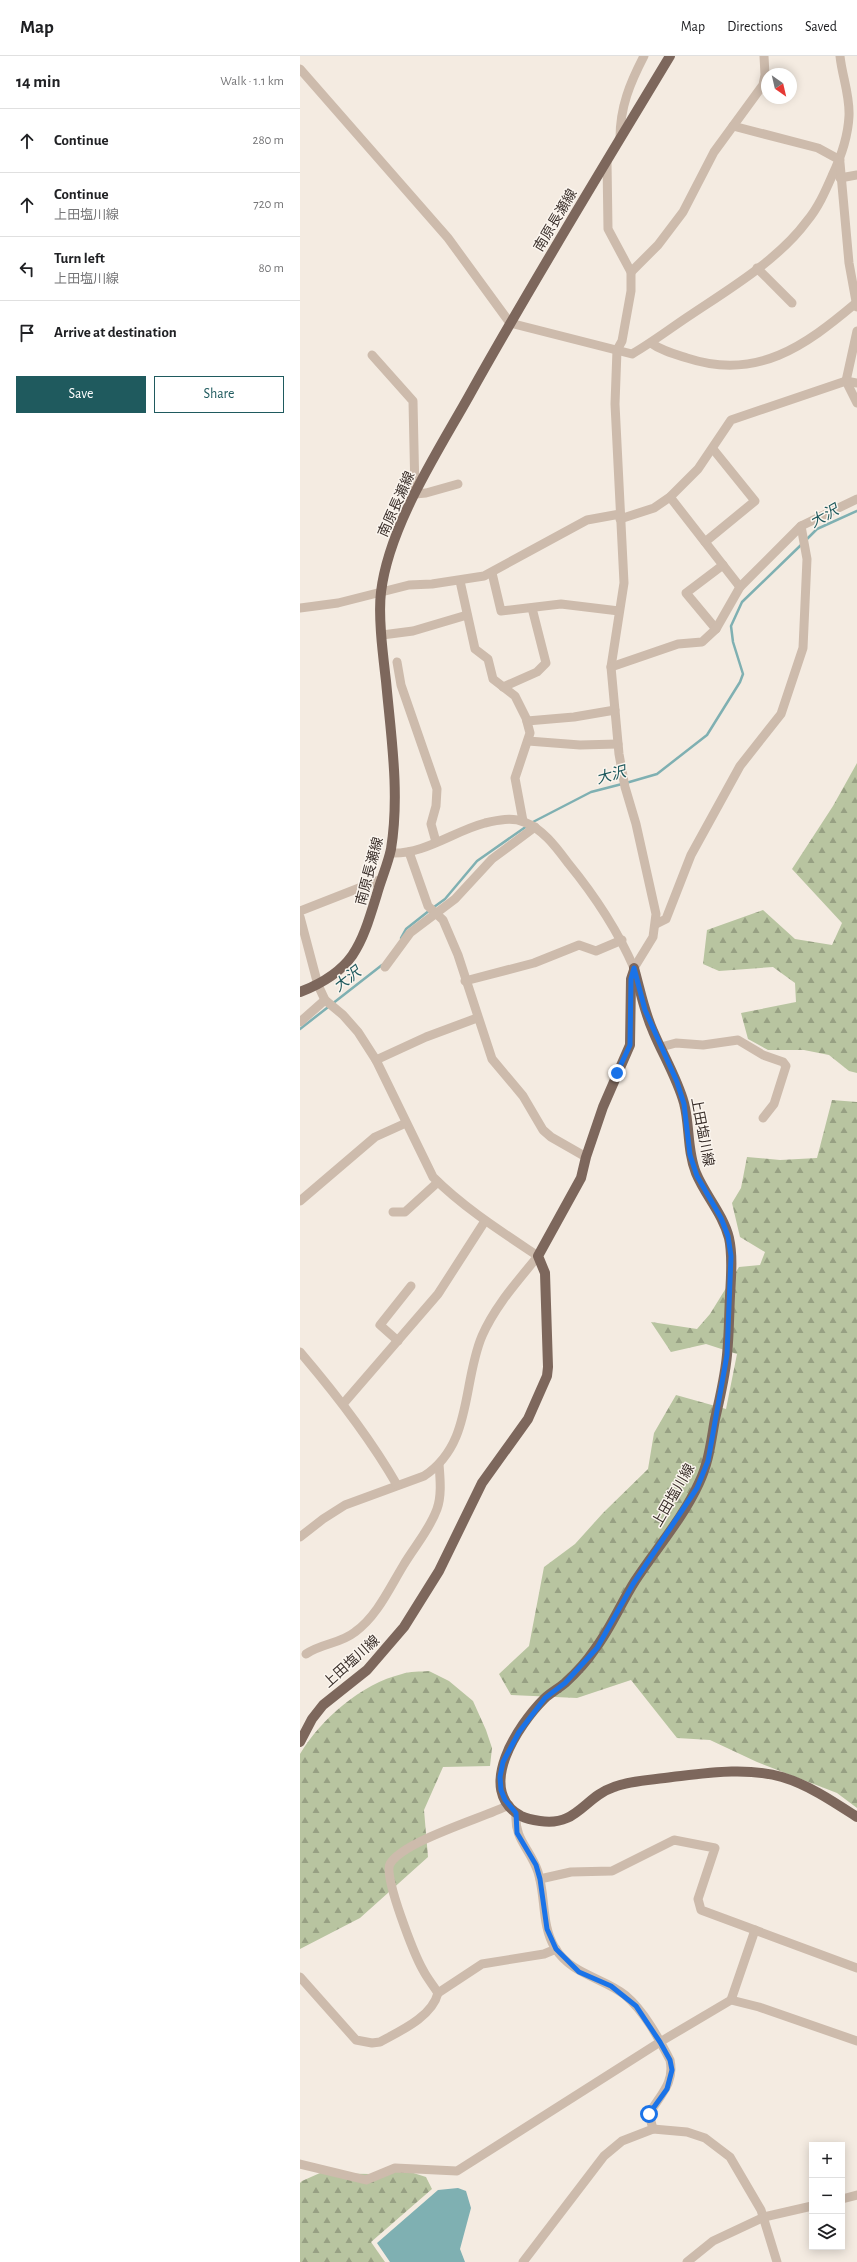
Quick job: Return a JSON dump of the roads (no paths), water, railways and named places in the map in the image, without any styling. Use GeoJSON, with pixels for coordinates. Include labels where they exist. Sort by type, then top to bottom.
{"type":"FeatureCollection","features":[{"type":"Feature","properties":{"kind":"main road","name":"南原長瀬線"},"geometry":{"type":"LineString","coordinates":[[300,992],[318,985],[341,969],[355,952],[366,934],[390,853],[394,826],[394,764],[382,635],[381,591],[390,556],[415,494],[510,323],[608,162],[620,138],[670,56]]}},
{"type":"Feature","properties":{"kind":"main road","name":"上田塩川線"},"geometry":{"type":"LineString","coordinates":[[634,968],[645,1010],[677,1082],[684,1104],[690,1155],[697,1176],[721,1218],[728,1236],[731,1256],[727,1355],[708,1461],[697,1488],[633,1584],[597,1648],[565,1683],[545,1698],[519,1732],[503,1762],[500,1777],[501,1790],[509,1805],[516,1813],[534,1820],[546,1822],[562,1821],[579,1812],[599,1794],[612,1787],[627,1783],[703,1774],[736,1772],[782,1777],[833,1801],[857,1817]]}},
{"type":"Feature","properties":{"kind":"main road"},"geometry":{"type":"LineString","coordinates":[[538,1256],[581,1178],[586,1157],[617,1073],[630,1045],[631,979],[634,968]]}},
{"type":"Feature","properties":{"kind":"main road","name":"上田塩川線"},"geometry":{"type":"LineString","coordinates":[[300,1742],[312,1719],[323,1705],[366,1670],[404,1627],[439,1572],[482,1483],[528,1419],[547,1376],[548,1367],[545,1272],[538,1256]]}},
{"type":"Feature","properties":{"kind":"street"},"geometry":{"type":"LineString","coordinates":[[620,138],[620,122],[626,94],[644,56]]}},
{"type":"Feature","properties":{"kind":"street"},"geometry":{"type":"LineString","coordinates":[[631,272],[658,245],[683,212],[703,172],[733,126],[763,85],[765,75],[764,56]]}},
{"type":"Feature","properties":{"kind":"street"},"geometry":{"type":"LineString","coordinates":[[300,70],[448,238],[510,323],[632,354],[651,343],[735,286],[779,250],[807,222],[824,194],[840,160],[846,139],[849,116],[847,92],[840,56]]}},
{"type":"Feature","properties":{"kind":"street"},"geometry":{"type":"LineString","coordinates":[[847,92],[857,91]]}},
{"type":"Feature","properties":{"kind":"street"},"geometry":{"type":"LineString","coordinates":[[733,126],[818,148],[840,160]]}},
{"type":"Feature","properties":{"kind":"street"},"geometry":{"type":"LineString","coordinates":[[651,343],[660,349],[708,365],[749,365],[801,346],[857,306],[850,269],[840,178],[840,160]]}},
{"type":"Feature","properties":{"kind":"street"},"geometry":{"type":"LineString","coordinates":[[608,162],[608,229],[631,272],[632,291],[622,341],[617,350],[615,404],[624,583],[611,667],[618,744],[625,787],[636,824],[656,914],[656,924],[653,937],[634,968]]}},
{"type":"Feature","properties":{"kind":"street"},"geometry":{"type":"LineString","coordinates":[[840,178],[857,175]]}},
{"type":"Feature","properties":{"kind":"street"},"geometry":{"type":"LineString","coordinates":[[757,268],[792,303]]}},
{"type":"Feature","properties":{"kind":"street"},"geometry":{"type":"LineString","coordinates":[[857,331],[846,381],[857,403]]}},
{"type":"Feature","properties":{"kind":"street"},"geometry":{"type":"LineString","coordinates":[[372,355],[413,400],[415,494],[426,493],[458,484]]}},
{"type":"Feature","properties":{"kind":"street"},"geometry":{"type":"LineString","coordinates":[[300,608],[338,603],[409,585],[460,581],[484,576],[587,520],[620,516],[654,508],[670,497],[698,469],[732,420],[846,381],[857,383]]}},
{"type":"Feature","properties":{"kind":"street"},"geometry":{"type":"LineString","coordinates":[[705,542],[755,501],[713,449]]}},
{"type":"Feature","properties":{"kind":"street"},"geometry":{"type":"LineString","coordinates":[[670,497],[740,587]]}},
{"type":"Feature","properties":{"kind":"street"},"geometry":{"type":"LineString","coordinates":[[611,667],[678,644],[702,642],[716,629],[740,587],[801,526],[857,499]]}},
{"type":"Feature","properties":{"kind":"street"},"geometry":{"type":"LineString","coordinates":[[656,924],[666,919],[691,855],[740,766],[780,714],[804,648],[807,559],[801,526]]}},
{"type":"Feature","properties":{"kind":"street"},"geometry":{"type":"LineString","coordinates":[[716,629],[686,593],[723,565]]}},
{"type":"Feature","properties":{"kind":"street"},"geometry":{"type":"LineString","coordinates":[[492,572],[501,611],[561,604],[619,611]]}},
{"type":"Feature","properties":{"kind":"street"},"geometry":{"type":"LineString","coordinates":[[460,581],[475,649],[488,659],[494,678],[515,696],[527,721],[530,733],[515,778],[523,821]]}},
{"type":"Feature","properties":{"kind":"street"},"geometry":{"type":"LineString","coordinates":[[503,687],[537,672],[546,663],[532,608]]}},
{"type":"Feature","properties":{"kind":"street"},"geometry":{"type":"LineString","coordinates":[[382,635],[413,631],[467,615]]}},
{"type":"Feature","properties":{"kind":"street"},"geometry":{"type":"LineString","coordinates":[[397,662],[401,685],[437,788],[436,806],[431,824],[436,842]]}},
{"type":"Feature","properties":{"kind":"street"},"geometry":{"type":"LineString","coordinates":[[527,721],[574,717],[615,710]]}},
{"type":"Feature","properties":{"kind":"street"},"geometry":{"type":"LineString","coordinates":[[528,741],[580,745],[618,744]]}},
{"type":"Feature","properties":{"kind":"street"},"geometry":{"type":"LineString","coordinates":[[390,853],[410,852],[485,823],[507,818],[523,821],[535,827],[554,845],[596,898],[622,940],[634,968]]}},
{"type":"Feature","properties":{"kind":"street"},"geometry":{"type":"LineString","coordinates":[[385,967],[410,933],[455,900],[492,859],[535,827]]}},
{"type":"Feature","properties":{"kind":"street"},"geometry":{"type":"LineString","coordinates":[[410,852],[428,906],[443,920],[458,955],[477,1018],[492,1059],[523,1096],[543,1130],[551,1138],[586,1157]]}},
{"type":"Feature","properties":{"kind":"street"},"geometry":{"type":"LineString","coordinates":[[300,911],[382,879]]}},
{"type":"Feature","properties":{"kind":"street"},"geometry":{"type":"LineString","coordinates":[[300,917],[318,985],[325,1000],[353,1026],[376,1060],[433,1177],[486,1221],[538,1256],[500,1303],[482,1337],[471,1371],[465,1414],[451,1447],[439,1464],[424,1476],[345,1505],[300,1537]]}},
{"type":"Feature","properties":{"kind":"street"},"geometry":{"type":"LineString","coordinates":[[465,981],[534,963],[579,944],[596,951],[622,940]]}},
{"type":"Feature","properties":{"kind":"street"},"geometry":{"type":"LineString","coordinates":[[300,1022],[325,1000]]}},
{"type":"Feature","properties":{"kind":"street"},"geometry":{"type":"LineString","coordinates":[[376,1060],[426,1037],[477,1018]]}},
{"type":"Feature","properties":{"kind":"street"},"geometry":{"type":"LineString","coordinates":[[661,1047],[676,1043],[703,1045],[738,1040],[763,1055],[783,1062],[786,1066],[774,1104],[763,1118]]}},
{"type":"Feature","properties":{"kind":"street"},"geometry":{"type":"LineString","coordinates":[[300,1201],[375,1137],[406,1123]]}},
{"type":"Feature","properties":{"kind":"street"},"geometry":{"type":"LineString","coordinates":[[393,1212],[405,1212],[438,1182]]}},
{"type":"Feature","properties":{"kind":"street"},"geometry":{"type":"LineString","coordinates":[[343,1404],[438,1294],[486,1221]]}},
{"type":"Feature","properties":{"kind":"street"},"geometry":{"type":"LineString","coordinates":[[398,1341],[380,1326],[411,1286]]}},
{"type":"Feature","properties":{"kind":"street"},"geometry":{"type":"LineString","coordinates":[[300,1352],[343,1404],[386,1466],[397,1485]]}},
{"type":"Feature","properties":{"kind":"street"},"geometry":{"type":"LineString","coordinates":[[306,1654],[317,1646],[343,1641],[357,1631],[388,1594],[403,1565],[423,1539],[438,1508],[440,1489],[439,1464]]}},
{"type":"Feature","properties":{"kind":"street"},"geometry":{"type":"LineString","coordinates":[[438,1993],[422,1970],[390,1888],[387,1871],[390,1864],[402,1852],[411,1846],[509,1805]]}},
{"type":"Feature","properties":{"kind":"street"},"geometry":{"type":"LineString","coordinates":[[516,1813],[517,1833],[536,1865],[540,1879],[547,1929],[556,1949],[579,1972],[611,1986],[636,2006],[670,2060],[672,2070],[667,2089],[649,2114],[653,2129]]}},
{"type":"Feature","properties":{"kind":"street"},"geometry":{"type":"LineString","coordinates":[[540,1879],[571,1872],[612,1871],[674,1840],[715,1848],[698,1898],[701,1910],[857,1968]]}},
{"type":"Feature","properties":{"kind":"street"},"geometry":{"type":"LineString","coordinates":[[300,2164],[366,2180],[395,2168],[457,2171],[660,2042],[731,2000],[754,1930]]}},
{"type":"Feature","properties":{"kind":"street"},"geometry":{"type":"LineString","coordinates":[[300,1977],[356,2040],[372,2043],[383,2040],[426,2014],[435,2003],[438,1993],[482,1964],[544,1954],[556,1949]]}},
{"type":"Feature","properties":{"kind":"street"},"geometry":{"type":"LineString","coordinates":[[731,2000],[759,2007],[857,2041]]}},
{"type":"Feature","properties":{"kind":"street"},"geometry":{"type":"LineString","coordinates":[[523,2262],[604,2156],[622,2141],[653,2129],[687,2132],[705,2138],[730,2157],[764,2217],[777,2262]]}},
{"type":"Feature","properties":{"kind":"street"},"geometry":{"type":"LineString","coordinates":[[845,2198],[857,2195]]}},
{"type":"Feature","properties":{"kind":"street"},"geometry":{"type":"LineString","coordinates":[[686,2262],[713,2241],[764,2217],[809,2207]]}},
{"type":"Feature","properties":{"kind":"water"},"geometry":{"type":"Polygon","coordinates":[[[458,2188],[466,2191],[471,2208],[460,2249],[465,2262],[390,2262],[377,2243],[438,2190],[458,2188]]]}},
{"type":"Feature","properties":{"kind":"waterway","name":"大沢"},"geometry":{"type":"LineString","coordinates":[[806,540],[817,529],[857,511]]}},
{"type":"Feature","properties":{"kind":"waterway","name":"大沢"},"geometry":{"type":"LineString","coordinates":[[626,783],[657,774],[707,735],[740,682],[743,674],[733,642],[731,626],[742,602],[802,544]]}},
{"type":"Feature","properties":{"kind":"waterway","name":"大沢"},"geometry":{"type":"LineString","coordinates":[[531,823],[591,792],[622,784]]}},
{"type":"Feature","properties":{"kind":"waterway","name":"大沢"},"geometry":{"type":"LineString","coordinates":[[434,907],[445,899],[477,861],[527,826]]}},
{"type":"Feature","properties":{"kind":"waterway","name":"大沢"},"geometry":{"type":"LineString","coordinates":[[401,938],[406,929],[430,910]]}},
{"type":"Feature","properties":{"kind":"waterway","name":"大沢"},"geometry":{"type":"LineString","coordinates":[[300,1029],[382,965]]}}]}
